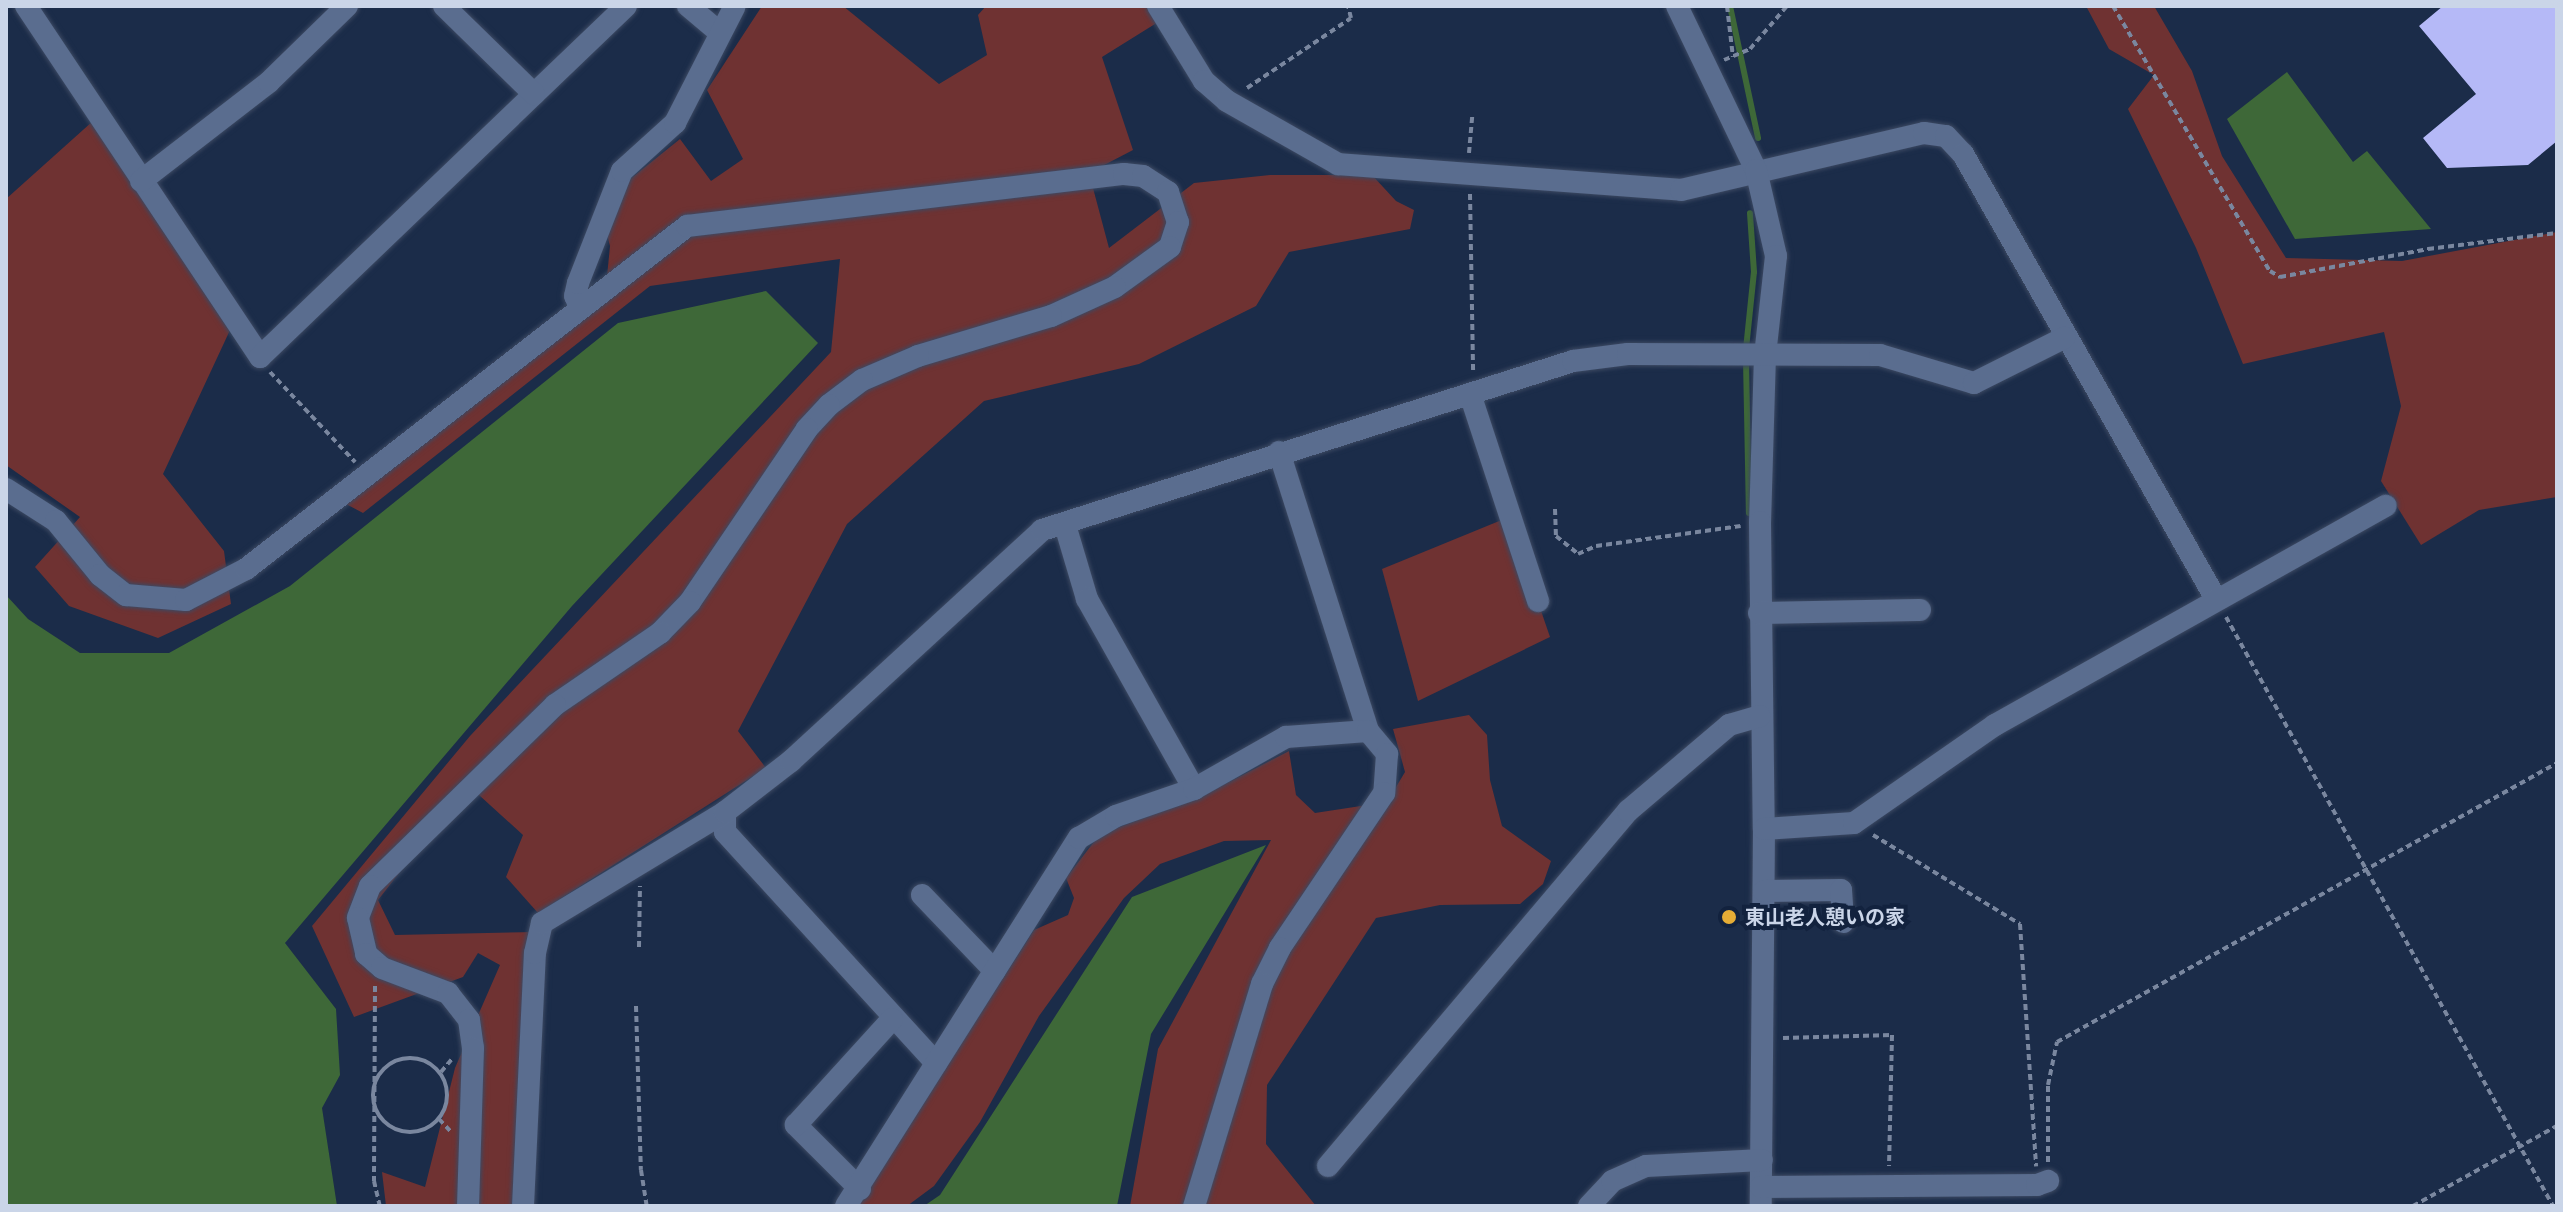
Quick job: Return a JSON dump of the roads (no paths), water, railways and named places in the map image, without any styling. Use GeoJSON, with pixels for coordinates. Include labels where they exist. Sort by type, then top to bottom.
{"type":"FeatureCollection","features":[{"type":"Feature","properties":{"kind":"street"},"geometry":{"type":"LineString","coordinates":[[26,6],[260,357],[626,6]]}},
{"type":"Feature","properties":{"kind":"street"},"geometry":{"type":"LineString","coordinates":[[141,181],[269,82],[347,6]]}},
{"type":"Feature","properties":{"kind":"street"},"geometry":{"type":"LineString","coordinates":[[444,6],[534,94]]}},
{"type":"Feature","properties":{"kind":"street"},"geometry":{"type":"LineString","coordinates":[[688,6],[718,31]]}},
{"type":"Feature","properties":{"kind":"street"},"geometry":{"type":"LineString","coordinates":[[580,307],[575,296],[578,283],[622,171],[675,123],[718,31],[735,6]]}},
{"type":"Feature","properties":{"kind":"street"},"geometry":{"type":"LineString","coordinates":[[1158,6],[1204,81],[1227,101],[1338,164],[1666,190],[1924,133],[1946,136],[1963,154],[2064,338],[2216,599]]}},
{"type":"Feature","properties":{"kind":"street"},"geometry":{"type":"LineString","coordinates":[[1677,6],[1707,75],[1756,170],[1776,256],[1765,355],[1760,522],[1760,716],[1764,829],[1761,1196],[1889,1195],[2042,1183]]}},
{"type":"Feature","properties":{"kind":"street"},"geometry":{"type":"LineString","coordinates":[[6,489],[56,521],[100,575],[126,595],[186,600],[246,569],[687,226],[706,220],[1124,174],[1157,182],[1177,208],[1170,247],[1115,287],[1051,316],[918,356],[862,380],[829,405],[797,442],[690,602],[660,633],[555,705],[370,886],[358,918],[366,954],[382,968],[448,993],[469,1020],[473,1048],[468,1206]]}},
{"type":"Feature","properties":{"kind":"street"},"geometry":{"type":"LineString","coordinates":[[523,1206],[537,938],[548,918],[725,812],[791,761],[1042,530],[1065,525],[1279,452],[1573,361],[1628,354],[1880,355],[1974,383],[2064,338]]}},
{"type":"Feature","properties":{"kind":"street"},"geometry":{"type":"LineString","coordinates":[[1474,392],[1538,601]]}},
{"type":"Feature","properties":{"kind":"street"},"geometry":{"type":"LineString","coordinates":[[1194,1206],[1262,984],[1280,948],[1384,793],[1387,754],[1368,731],[1279,452]]}},
{"type":"Feature","properties":{"kind":"street"},"geometry":{"type":"LineString","coordinates":[[1764,829],[1854,823],[1995,725],[2386,506]]}},
{"type":"Feature","properties":{"kind":"street"},"geometry":{"type":"LineString","coordinates":[[1065,525],[1087,599],[1194,789]]}},
{"type":"Feature","properties":{"kind":"street"},"geometry":{"type":"LineString","coordinates":[[1759,613],[1920,610]]}},
{"type":"Feature","properties":{"kind":"street"},"geometry":{"type":"LineString","coordinates":[[1328,1166],[1628,811],[1729,725],[1760,716]]}},
{"type":"Feature","properties":{"kind":"street"},"geometry":{"type":"LineString","coordinates":[[892,1019],[796,1125],[853,1198],[1079,838],[1116,816],[1194,789],[1286,737],[1338,729],[1368,731]]}},
{"type":"Feature","properties":{"kind":"street"},"geometry":{"type":"LineString","coordinates":[[725,812],[725,832],[892,1019],[936,1063]]}},
{"type":"Feature","properties":{"kind":"street"},"geometry":{"type":"LineString","coordinates":[[1764,891],[1841,890],[1843,922]]}},
{"type":"Feature","properties":{"kind":"street"},"geometry":{"type":"LineString","coordinates":[[922,895],[995,971]]}},
{"type":"Feature","properties":{"kind":"street"},"geometry":{"type":"LineString","coordinates":[[1589,1206],[1612,1181],[1646,1166],[1762,1160]]}},
{"type":"Feature","properties":{"kind":"waterway"},"geometry":{"type":"LineString","coordinates":[[1730,6],[1758,138]]}},
{"type":"Feature","properties":{"kind":"waterway"},"geometry":{"type":"LineString","coordinates":[[1746,349],[1754,272],[1750,213]]}},
{"type":"Feature","properties":{"kind":"waterway"},"geometry":{"type":"LineString","coordinates":[[1746,360],[1749,513]]}},
{"type":"Feature","properties":{"kind":"place","name":"東山老人憩いの家"},"geometry":{"type":"Point","coordinates":[1729,917]}}]}
